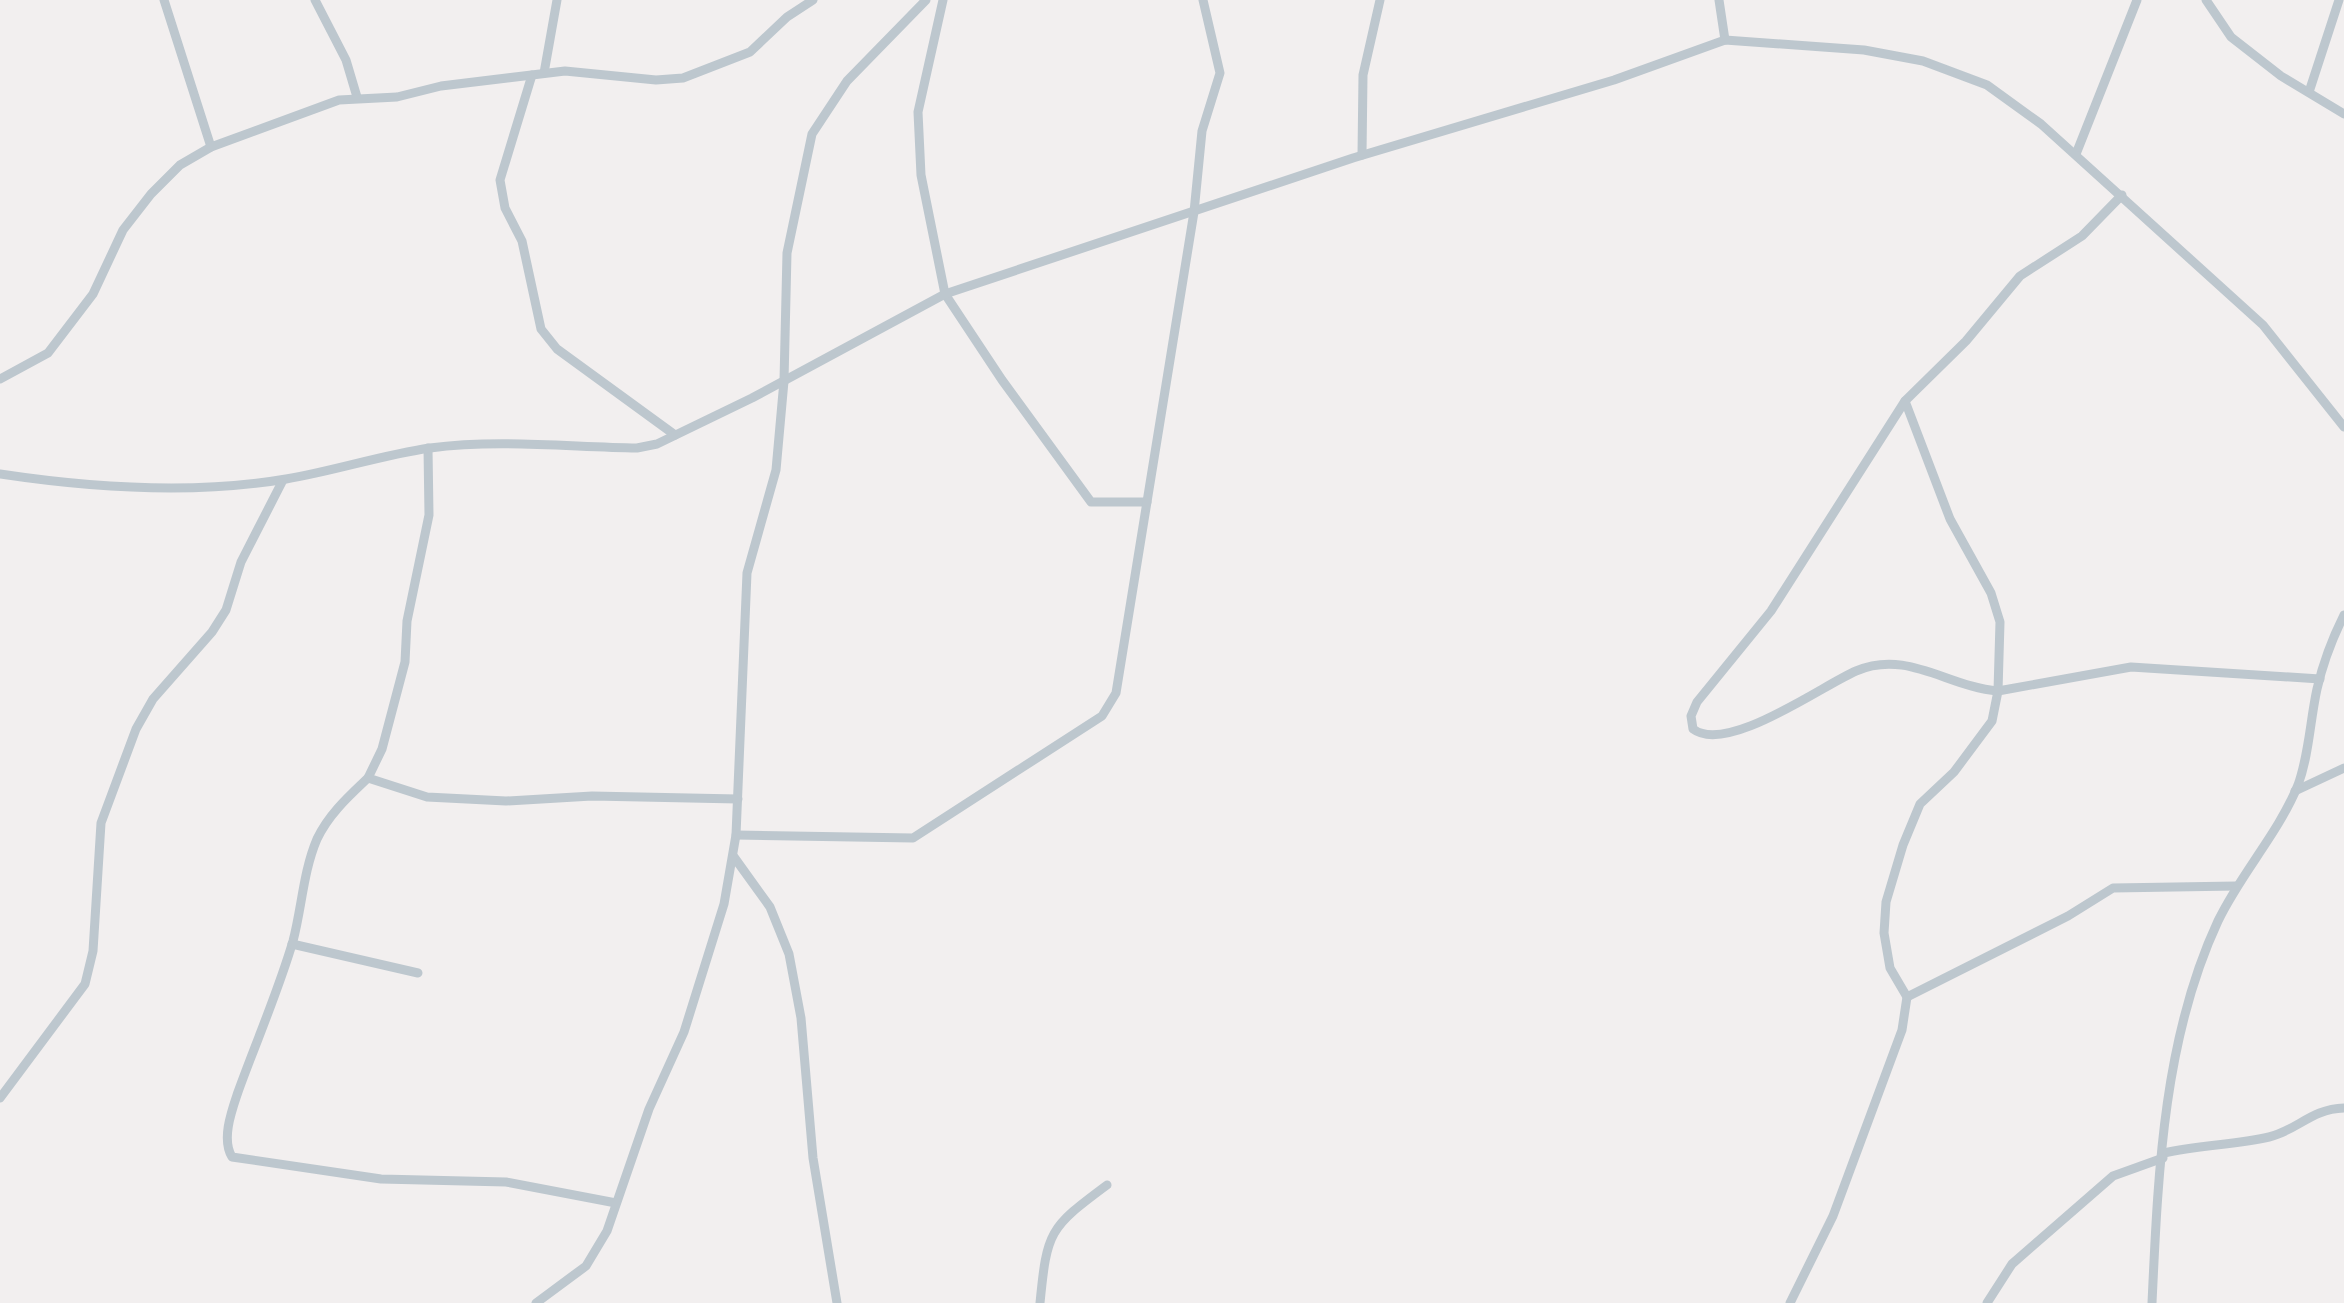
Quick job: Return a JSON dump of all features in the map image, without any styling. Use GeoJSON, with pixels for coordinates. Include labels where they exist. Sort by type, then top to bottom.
{"type":"FeatureCollection","features":[{"type":"Feature","properties":{"kind":"street"},"geometry":{"type":"LineString","coordinates":[[164,0],[211,147]]}},
{"type":"Feature","properties":{"kind":"street"},"geometry":{"type":"LineString","coordinates":[[315,0],[346,60],[357,97]]}},
{"type":"Feature","properties":{"kind":"street"},"geometry":{"type":"LineString","coordinates":[[544,73],[557,0]]}},
{"type":"Feature","properties":{"kind":"street"},"geometry":{"type":"LineString","coordinates":[[0,379],[48,353],[93,294],[123,230],[151,194],[180,165],[211,147],[339,100],[357,97],[397,97],[441,86],[565,71],[656,80],[683,78],[750,52],[787,17],[813,0]]}},
{"type":"Feature","properties":{"kind":"street"},"geometry":{"type":"LineString","coordinates":[[536,1303],[586,1266],[607,1231],[649,1109],[684,1032],[724,904],[736,835],[747,573],[776,470],[784,381],[787,253],[812,134],[847,81],[926,0]]}},
{"type":"Feature","properties":{"kind":"street"},"geometry":{"type":"LineString","coordinates":[[943,0],[918,112],[921,175],[945,294],[1002,380],[1091,502],[1147,502]]}},
{"type":"Feature","properties":{"kind":"street"},"geometry":{"type":"LineString","coordinates":[[736,835],[913,838],[1102,716],[1116,693],[1194,212],[1202,131],[1220,73],[1203,0]]}},
{"type":"Feature","properties":{"kind":"street"},"geometry":{"type":"LineString","coordinates":[[1362,155],[1363,75],[1380,0]]}},
{"type":"Feature","properties":{"kind":"street"},"geometry":{"type":"LineString","coordinates":[[1719,0],[1725,40]]}},
{"type":"Feature","properties":{"kind":"street"},"geometry":{"type":"LineString","coordinates":[[2076,154],[2137,0]]}},
{"type":"Feature","properties":{"kind":"street"},"geometry":{"type":"LineString","coordinates":[[2206,0],[2231,37],[2281,76],[2344,114]]}},
{"type":"Feature","properties":{"kind":"street"},"geometry":{"type":"LineString","coordinates":[[2309,92],[2339,0]]}},
{"type":"Feature","properties":{"kind":"street"},"geometry":{"type":"LineString","coordinates":[[0,474],[80,485],[174,487],[283,480],[428,448],[637,448],[675,435],[784,381],[945,294],[1362,155],[1614,80],[1725,40],[1864,50],[1923,61],[1987,85],[2076,154],[2263,325],[2344,427]]}},
{"type":"Feature","properties":{"kind":"street"},"geometry":{"type":"LineString","coordinates":[[532,75],[500,180],[505,208],[522,241],[541,329],[557,349],[675,435]]}},
{"type":"Feature","properties":{"kind":"street"},"geometry":{"type":"LineString","coordinates":[[2122,195],[2082,236],[2020,276],[1966,341],[1905,401],[1771,611],[1697,702],[1691,716],[1693,729],[1701,735],[1712,735],[1746,726],[1796,707],[1829,684],[1876,664],[1900,663],[1932,671],[1977,689],[1998,691],[2131,667],[2320,679]]}},
{"type":"Feature","properties":{"kind":"street"},"geometry":{"type":"LineString","coordinates":[[1790,1303],[1833,1216],[1902,1030],[1907,997],[1890,968],[1884,933],[1886,902],[1903,845],[1920,804],[1954,772],[1992,721],[1998,691],[2000,622],[1991,593],[1950,519],[1905,401]]}},
{"type":"Feature","properties":{"kind":"street"},"geometry":{"type":"LineString","coordinates":[[428,448],[429,515],[407,621],[405,662],[382,749],[368,778],[335,809],[318,839],[307,869],[292,944],[234,1104],[228,1149],[232,1157],[381,1179],[506,1182],[616,1203]]}},
{"type":"Feature","properties":{"kind":"street"},"geometry":{"type":"LineString","coordinates":[[0,1098],[85,984],[93,951],[101,823],[136,729],[153,699],[212,632],[226,610],[241,562],[283,480]]}},
{"type":"Feature","properties":{"kind":"street"},"geometry":{"type":"LineString","coordinates":[[2152,1303],[2175,1052],[2191,989],[2236,886],[2284,818],[2302,774],[2320,679],[2329,647],[2344,615]]}},
{"type":"Feature","properties":{"kind":"street"},"geometry":{"type":"LineString","coordinates":[[2295,791],[2344,768]]}},
{"type":"Feature","properties":{"kind":"street"},"geometry":{"type":"LineString","coordinates":[[368,778],[427,797],[443,798],[506,801],[592,796],[738,799]]}},
{"type":"Feature","properties":{"kind":"street"},"geometry":{"type":"LineString","coordinates":[[734,857],[770,907],[789,954],[801,1018],[813,1158],[837,1303]]}},
{"type":"Feature","properties":{"kind":"street"},"geometry":{"type":"LineString","coordinates":[[1907,997],[2068,916],[2113,888],[2236,886]]}},
{"type":"Feature","properties":{"kind":"street"},"geometry":{"type":"LineString","coordinates":[[292,944],[418,973]]}},
{"type":"Feature","properties":{"kind":"street"},"geometry":{"type":"LineString","coordinates":[[1987,1303],[2012,1264],[2113,1176],[2164,1156],[2271,1137],[2307,1116],[2344,1108]]}},
{"type":"Feature","properties":{"kind":"street"},"geometry":{"type":"LineString","coordinates":[[1040,1303],[1045,1251],[1051,1235],[1062,1219],[1107,1185]]}}]}
